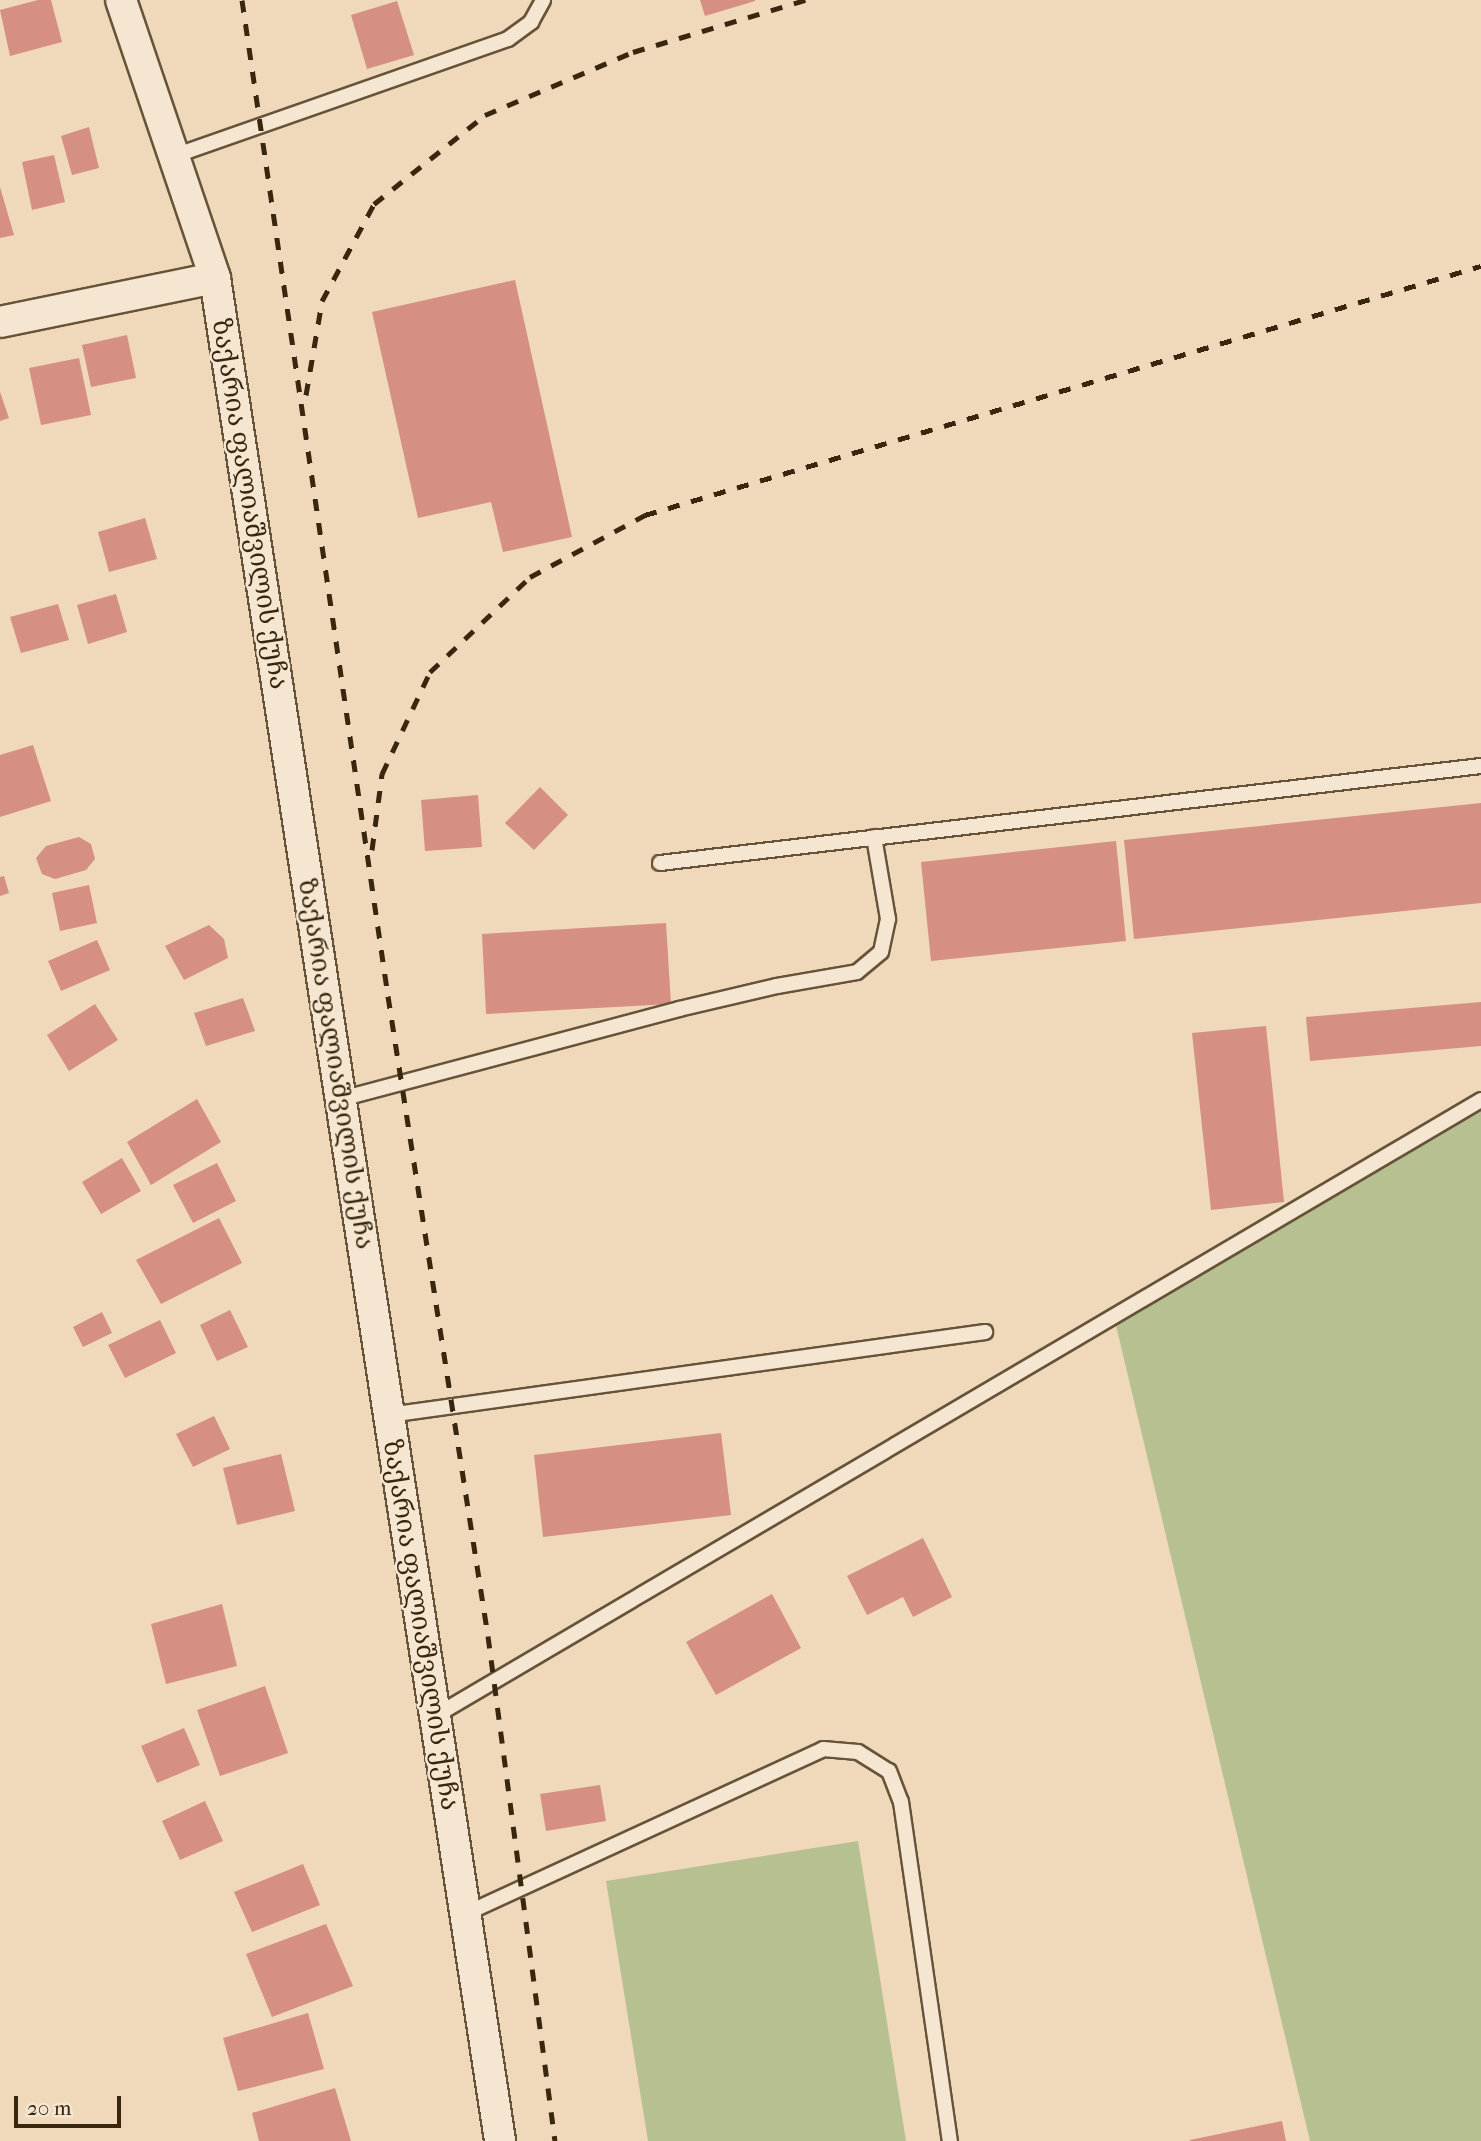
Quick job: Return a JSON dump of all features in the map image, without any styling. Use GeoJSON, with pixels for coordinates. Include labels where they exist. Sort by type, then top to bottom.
{"type":"FeatureCollection","features":[{"type":"Feature","properties":{"kind":"street","name":"ზაქარია ფალიაშვილის ქუჩა"},"geometry":{"type":"LineString","coordinates":[[121,0],[215,278],[500,2141]]}},
{"type":"Feature","properties":{"kind":"street"},"geometry":{"type":"LineString","coordinates":[[0,322],[215,278]]}},
{"type":"Feature","properties":{"kind":"lane"},"geometry":{"type":"LineString","coordinates":[[174,156],[508,39],[531,22],[543,0]]}},
{"type":"Feature","properties":{"kind":"lane"},"geometry":{"type":"LineString","coordinates":[[660,863],[1481,766]]}},
{"type":"Feature","properties":{"kind":"lane"},"geometry":{"type":"LineString","coordinates":[[341,1099],[679,1009],[777,986],[857,972],[881,952],[888,919],[874,837]]}},
{"type":"Feature","properties":{"kind":"lane"},"geometry":{"type":"LineString","coordinates":[[435,1716],[1481,1100]]}},
{"type":"Feature","properties":{"kind":"lane"},"geometry":{"type":"LineString","coordinates":[[389,1415],[985,1332]]}},
{"type":"Feature","properties":{"kind":"lane"},"geometry":{"type":"LineString","coordinates":[[465,1914],[823,1749],[858,1752],[889,1771],[901,1802],[950,2141]]}},
{"type":"Feature","properties":{"kind":"green space"},"geometry":{"type":"Polygon","coordinates":[[[1481,1100],[1481,2141],[1310,2141],[1114,1317],[1481,1100]]]}},
{"type":"Feature","properties":{"kind":"green space"},"geometry":{"type":"Polygon","coordinates":[[[858,1841],[906,2141],[648,2141],[606,1881],[858,1841]]]}},
{"type":"Feature","properties":{"kind":"building"},"geometry":{"type":"Polygon","coordinates":[[[38,0],[51,0],[62,42],[10,56],[0,10],[38,0]]]}},
{"type":"Feature","properties":{"kind":"building"},"geometry":{"type":"Polygon","coordinates":[[[700,0],[755,0],[755,1],[705,16],[700,0]]]}},
{"type":"Feature","properties":{"kind":"building"},"geometry":{"type":"Polygon","coordinates":[[[397,1],[414,55],[367,69],[351,15],[397,1]]]}},
{"type":"Feature","properties":{"kind":"building"},"geometry":{"type":"Polygon","coordinates":[[[89,127],[99,168],[72,175],[61,136],[89,127]]]}},
{"type":"Feature","properties":{"kind":"building"},"geometry":{"type":"Polygon","coordinates":[[[54,155],[65,202],[32,210],[22,162],[54,155]]]}},
{"type":"Feature","properties":{"kind":"building"},"geometry":{"type":"Polygon","coordinates":[[[0,187],[14,235],[0,238],[0,187]]]}},
{"type":"Feature","properties":{"kind":"building"},"geometry":{"type":"Polygon","coordinates":[[[515,280],[572,537],[503,552],[491,502],[418,518],[372,312],[515,280]]]}},
{"type":"Feature","properties":{"kind":"building"},"geometry":{"type":"Polygon","coordinates":[[[127,335],[136,378],[91,387],[82,345],[127,335]]]}},
{"type":"Feature","properties":{"kind":"building"},"geometry":{"type":"Polygon","coordinates":[[[79,358],[91,415],[41,425],[29,368],[79,358]]]}},
{"type":"Feature","properties":{"kind":"building"},"geometry":{"type":"Polygon","coordinates":[[[0,392],[9,418],[0,421],[0,392]]]}},
{"type":"Feature","properties":{"kind":"building"},"geometry":{"type":"Polygon","coordinates":[[[145,518],[157,559],[109,572],[98,532],[145,518]]]}},
{"type":"Feature","properties":{"kind":"building"},"geometry":{"type":"Polygon","coordinates":[[[116,594],[127,632],[88,644],[77,605],[116,594]]]}},
{"type":"Feature","properties":{"kind":"building"},"geometry":{"type":"Polygon","coordinates":[[[58,604],[69,640],[21,653],[10,617],[58,604]]]}},
{"type":"Feature","properties":{"kind":"building"},"geometry":{"type":"Polygon","coordinates":[[[33,745],[51,801],[0,817],[0,755],[33,745]]]}},
{"type":"Feature","properties":{"kind":"building"},"geometry":{"type":"Polygon","coordinates":[[[540,787],[568,815],[534,850],[505,823],[540,787]]]}},
{"type":"Feature","properties":{"kind":"building"},"geometry":{"type":"Polygon","coordinates":[[[478,795],[482,847],[425,851],[421,800],[478,795]]]}},
{"type":"Feature","properties":{"kind":"building"},"geometry":{"type":"Polygon","coordinates":[[[1481,803],[1481,903],[1134,939],[1124,840],[1481,803]]]}},
{"type":"Feature","properties":{"kind":"building"},"geometry":{"type":"Polygon","coordinates":[[[79,837],[91,844],[95,859],[86,870],[55,879],[42,874],[36,858],[46,846],[79,837]]]}},
{"type":"Feature","properties":{"kind":"building"},"geometry":{"type":"Polygon","coordinates":[[[1116,841],[1126,941],[931,961],[921,862],[1116,841]]]}},
{"type":"Feature","properties":{"kind":"building"},"geometry":{"type":"Polygon","coordinates":[[[4,876],[9,893],[0,896],[0,877],[4,876]]]}},
{"type":"Feature","properties":{"kind":"building"},"geometry":{"type":"Polygon","coordinates":[[[89,885],[97,923],[60,931],[52,893],[89,885]]]}},
{"type":"Feature","properties":{"kind":"building"},"geometry":{"type":"Polygon","coordinates":[[[666,923],[671,1004],[486,1014],[482,934],[666,923]]]}},
{"type":"Feature","properties":{"kind":"building"},"geometry":{"type":"Polygon","coordinates":[[[209,925],[224,939],[228,958],[184,980],[165,946],[209,925]]]}},
{"type":"Feature","properties":{"kind":"building"},"geometry":{"type":"Polygon","coordinates":[[[97,940],[110,970],[61,991],[48,961],[97,940]]]}},
{"type":"Feature","properties":{"kind":"building"},"geometry":{"type":"Polygon","coordinates":[[[243,998],[255,1031],[206,1046],[194,1013],[243,998]]]}},
{"type":"Feature","properties":{"kind":"building"},"geometry":{"type":"Polygon","coordinates":[[[1481,1002],[1481,1046],[1310,1061],[1306,1017],[1481,1002]]]}},
{"type":"Feature","properties":{"kind":"building"},"geometry":{"type":"Polygon","coordinates":[[[95,1004],[118,1040],[69,1071],[47,1035],[95,1004]]]}},
{"type":"Feature","properties":{"kind":"building"},"geometry":{"type":"Polygon","coordinates":[[[1266,1026],[1284,1202],[1211,1210],[1192,1033],[1266,1026]]]}},
{"type":"Feature","properties":{"kind":"building"},"geometry":{"type":"Polygon","coordinates":[[[197,1099],[221,1142],[151,1185],[127,1142],[197,1099]]]}},
{"type":"Feature","properties":{"kind":"building"},"geometry":{"type":"Polygon","coordinates":[[[122,1158],[141,1191],[101,1214],[82,1182],[122,1158]]]}},
{"type":"Feature","properties":{"kind":"building"},"geometry":{"type":"Polygon","coordinates":[[[217,1163],[236,1201],[193,1223],[173,1185],[217,1163]]]}},
{"type":"Feature","properties":{"kind":"building"},"geometry":{"type":"Polygon","coordinates":[[[219,1218],[242,1263],[161,1304],[136,1260],[219,1218]]]}},
{"type":"Feature","properties":{"kind":"building"},"geometry":{"type":"Polygon","coordinates":[[[230,1310],[248,1347],[217,1361],[200,1325],[230,1310]]]}},
{"type":"Feature","properties":{"kind":"building"},"geometry":{"type":"Polygon","coordinates":[[[102,1312],[112,1333],[83,1347],[73,1327],[102,1312]]]}},
{"type":"Feature","properties":{"kind":"building"},"geometry":{"type":"Polygon","coordinates":[[[160,1320],[176,1353],[125,1378],[108,1345],[160,1320]]]}},
{"type":"Feature","properties":{"kind":"building"},"geometry":{"type":"Polygon","coordinates":[[[214,1416],[230,1449],[193,1467],[176,1434],[214,1416]]]}},
{"type":"Feature","properties":{"kind":"building"},"geometry":{"type":"Polygon","coordinates":[[[721,1433],[731,1515],[543,1537],[534,1455],[721,1433]]]}},
{"type":"Feature","properties":{"kind":"building"},"geometry":{"type":"Polygon","coordinates":[[[281,1454],[295,1511],[237,1525],[223,1468],[281,1454]]]}},
{"type":"Feature","properties":{"kind":"building"},"geometry":{"type":"Polygon","coordinates":[[[923,1538],[952,1597],[913,1617],[903,1597],[867,1615],[847,1576],[923,1538]]]}},
{"type":"Feature","properties":{"kind":"building"},"geometry":{"type":"Polygon","coordinates":[[[772,1594],[801,1648],[716,1695],[686,1642],[772,1594]]]}},
{"type":"Feature","properties":{"kind":"building"},"geometry":{"type":"Polygon","coordinates":[[[222,1604],[237,1666],[166,1684],[151,1624],[222,1604]]]}},
{"type":"Feature","properties":{"kind":"building"},"geometry":{"type":"Polygon","coordinates":[[[265,1686],[288,1753],[220,1776],[197,1710],[265,1686]]]}},
{"type":"Feature","properties":{"kind":"building"},"geometry":{"type":"Polygon","coordinates":[[[184,1728],[200,1765],[157,1783],[141,1746],[184,1728]]]}},
{"type":"Feature","properties":{"kind":"building"},"geometry":{"type":"Polygon","coordinates":[[[600,1785],[606,1821],[546,1831],[540,1794],[600,1785]]]}},
{"type":"Feature","properties":{"kind":"building"},"geometry":{"type":"Polygon","coordinates":[[[205,1801],[223,1841],[180,1860],[162,1821],[205,1801]]]}},
{"type":"Feature","properties":{"kind":"building"},"geometry":{"type":"Polygon","coordinates":[[[303,1864],[320,1905],[252,1932],[234,1892],[303,1864]]]}},
{"type":"Feature","properties":{"kind":"building"},"geometry":{"type":"Polygon","coordinates":[[[326,1924],[353,1986],[272,2017],[246,1954],[326,1924]]]}},
{"type":"Feature","properties":{"kind":"building"},"geometry":{"type":"Polygon","coordinates":[[[308,2013],[324,2069],[238,2091],[223,2038],[308,2013]]]}},
{"type":"Feature","properties":{"kind":"building"},"geometry":{"type":"Polygon","coordinates":[[[335,2088],[351,2141],[259,2141],[252,2113],[335,2088]]]}},
{"type":"Feature","properties":{"kind":"building"},"geometry":{"type":"Polygon","coordinates":[[[1282,2121],[1286,2141],[1190,2141],[1190,2140],[1282,2121]]]}},
{"type":"Feature","properties":{"kind":"railway"},"geometry":{"type":"LineString","coordinates":[[242,0],[388,996],[488,1636],[555,2141]]}},
{"type":"Feature","properties":{"kind":"railway"},"geometry":{"type":"LineString","coordinates":[[306,395],[322,301],[374,204],[485,115],[633,52],[805,0]]}},
{"type":"Feature","properties":{"kind":"railway"},"geometry":{"type":"LineString","coordinates":[[372,850],[382,774],[430,672],[530,577],[645,515],[1481,266]]}}]}
